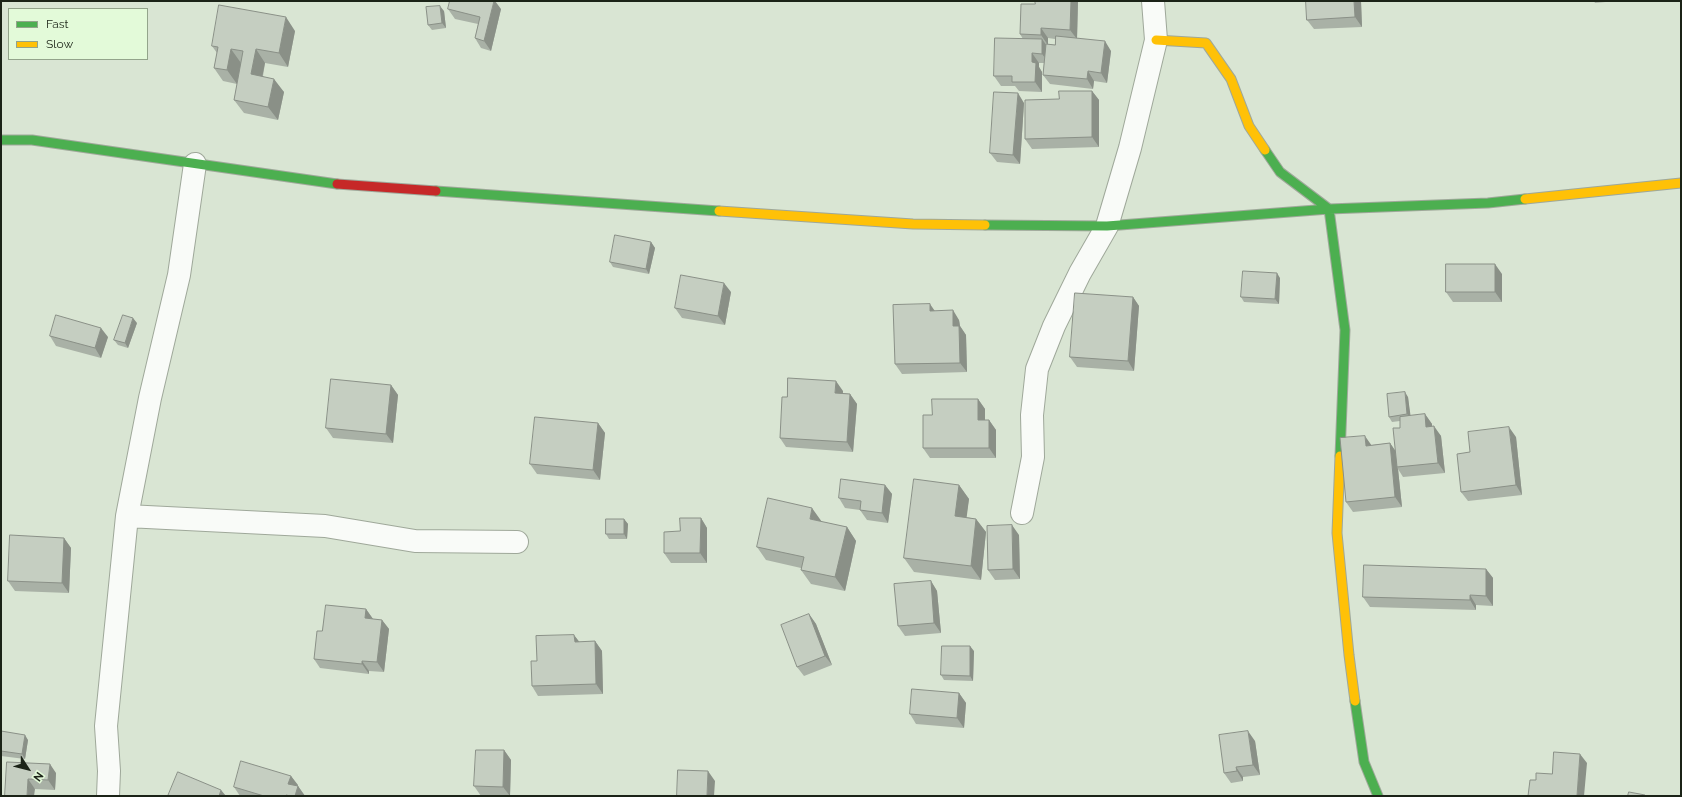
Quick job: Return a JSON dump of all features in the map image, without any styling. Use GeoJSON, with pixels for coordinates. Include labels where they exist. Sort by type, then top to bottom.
{"type":"FeatureCollection","features":[{"type":"Feature","properties":{"kind":"street"},"geometry":{"type":"LineString","coordinates":[[1022,514],[1033,458],[1032,415],[1037,369],[1054,326],[1107,226],[1130,148],[1156,40],[1153,1]]}},
{"type":"Feature","properties":{"kind":"street"},"geometry":{"type":"LineString","coordinates":[[1156,40],[1206,43],[1230,79],[1249,126],[1280,172],[1329,209],[1345,330],[1337,532],[1348,655],[1364,762],[1378,796]]}},
{"type":"Feature","properties":{"kind":"street"},"geometry":{"type":"LineString","coordinates":[[1,140],[32,140],[347,185],[905,224],[1107,226],[1329,209],[1488,203],[1681,183]]}},
{"type":"Feature","properties":{"kind":"street"},"geometry":{"type":"LineString","coordinates":[[108,796],[109,771],[106,726],[127,516],[150,398],[179,276],[195,164]]}},
{"type":"Feature","properties":{"kind":"street"},"geometry":{"type":"LineString","coordinates":[[127,516],[325,526],[415,541],[517,542]]}},
{"type":"Feature","properties":{"kind":"building"},"geometry":{"type":"Polygon","coordinates":[[[450,1],[494,1],[484,41],[475,38],[480,17],[448,9],[450,1]]]}},
{"type":"Feature","properties":{"kind":"building"},"geometry":{"type":"Polygon","coordinates":[[[1035,1],[1071,1],[1070,30],[1041,28],[1041,35],[1020,34],[1021,4],[1035,4],[1035,1]]]}},
{"type":"Feature","properties":{"kind":"building"},"geometry":{"type":"Polygon","coordinates":[[[1306,1],[1354,1],[1355,17],[1307,20],[1306,1]]]}},
{"type":"Feature","properties":{"kind":"building"},"geometry":{"type":"Polygon","coordinates":[[[219,5],[286,17],[279,53],[256,49],[251,74],[274,79],[268,107],[234,100],[243,51],[231,49],[227,70],[214,68],[218,47],[212,46],[219,5]]]}},
{"type":"Feature","properties":{"kind":"building"},"geometry":{"type":"Polygon","coordinates":[[[440,6],[442,23],[428,25],[426,7],[440,6]]]}},
{"type":"Feature","properties":{"kind":"building"},"geometry":{"type":"Polygon","coordinates":[[[1056,36],[1105,41],[1101,73],[1088,71],[1087,79],[1043,75],[1046,44],[1055,45],[1056,36]]]}},
{"type":"Feature","properties":{"kind":"building"},"geometry":{"type":"Polygon","coordinates":[[[995,38],[1042,39],[1042,54],[1032,53],[1032,62],[1036,63],[1035,82],[1012,82],[1012,76],[994,76],[995,38]]]}},
{"type":"Feature","properties":{"kind":"building"},"geometry":{"type":"Polygon","coordinates":[[[1059,91],[1092,91],[1092,137],[1025,139],[1025,100],[1059,99],[1059,91]]]}},
{"type":"Feature","properties":{"kind":"building"},"geometry":{"type":"Polygon","coordinates":[[[994,92],[1018,93],[1013,155],[990,153],[994,92]]]}},
{"type":"Feature","properties":{"kind":"building"},"geometry":{"type":"Polygon","coordinates":[[[615,235],[651,242],[646,269],[610,262],[615,235]]]}},
{"type":"Feature","properties":{"kind":"building"},"geometry":{"type":"Polygon","coordinates":[[[1446,264],[1495,264],[1495,292],[1446,292],[1446,264]]]}},
{"type":"Feature","properties":{"kind":"building"},"geometry":{"type":"Polygon","coordinates":[[[1243,271],[1277,273],[1275,299],[1241,297],[1243,271]]]}},
{"type":"Feature","properties":{"kind":"building"},"geometry":{"type":"Polygon","coordinates":[[[681,275],[724,283],[718,316],[675,308],[681,275]]]}},
{"type":"Feature","properties":{"kind":"building"},"geometry":{"type":"Polygon","coordinates":[[[1075,293],[1133,297],[1128,361],[1070,357],[1075,293]]]}},
{"type":"Feature","properties":{"kind":"building"},"geometry":{"type":"Polygon","coordinates":[[[930,304],[930,311],[953,310],[953,326],[959,326],[960,363],[895,364],[893,305],[930,304]]]}},
{"type":"Feature","properties":{"kind":"building"},"geometry":{"type":"Polygon","coordinates":[[[56,315],[101,328],[95,348],[50,336],[56,315]]]}},
{"type":"Feature","properties":{"kind":"building"},"geometry":{"type":"Polygon","coordinates":[[[123,315],[133,318],[125,343],[114,340],[123,315]]]}},
{"type":"Feature","properties":{"kind":"building"},"geometry":{"type":"Polygon","coordinates":[[[788,378],[836,381],[835,393],[850,394],[847,442],[780,438],[782,397],[787,397],[788,378]]]}},
{"type":"Feature","properties":{"kind":"building"},"geometry":{"type":"Polygon","coordinates":[[[331,379],[391,385],[386,434],[326,428],[331,379]]]}},
{"type":"Feature","properties":{"kind":"building"},"geometry":{"type":"Polygon","coordinates":[[[1405,392],[1407,414],[1389,417],[1387,394],[1405,392]]]}},
{"type":"Feature","properties":{"kind":"building"},"geometry":{"type":"Polygon","coordinates":[[[932,399],[978,399],[978,420],[989,420],[989,448],[923,448],[923,415],[932,415],[932,399]]]}},
{"type":"Feature","properties":{"kind":"building"},"geometry":{"type":"Polygon","coordinates":[[[1425,414],[1426,427],[1434,426],[1438,463],[1397,467],[1393,428],[1400,428],[1400,417],[1425,414]]]}},
{"type":"Feature","properties":{"kind":"building"},"geometry":{"type":"Polygon","coordinates":[[[535,417],[598,423],[593,470],[530,464],[535,417]]]}},
{"type":"Feature","properties":{"kind":"building"},"geometry":{"type":"Polygon","coordinates":[[[1509,427],[1516,485],[1461,492],[1457,454],[1470,452],[1468,432],[1509,427]]]}},
{"type":"Feature","properties":{"kind":"building"},"geometry":{"type":"Polygon","coordinates":[[[1365,436],[1366,446],[1390,443],[1395,497],[1346,502],[1340,438],[1365,436]]]}},
{"type":"Feature","properties":{"kind":"building"},"geometry":{"type":"Polygon","coordinates":[[[841,479],[885,485],[882,513],[860,510],[861,501],[839,498],[841,479]]]}},
{"type":"Feature","properties":{"kind":"building"},"geometry":{"type":"Polygon","coordinates":[[[914,479],[959,485],[955,516],[976,519],[971,566],[904,558],[914,479]]]}},
{"type":"Feature","properties":{"kind":"building"},"geometry":{"type":"Polygon","coordinates":[[[768,498],[812,508],[810,519],[847,527],[835,577],[801,570],[804,557],[757,547],[768,498]]]}},
{"type":"Feature","properties":{"kind":"building"},"geometry":{"type":"Polygon","coordinates":[[[680,518],[701,518],[700,553],[664,553],[664,532],[680,531],[680,518]]]}},
{"type":"Feature","properties":{"kind":"building"},"geometry":{"type":"Polygon","coordinates":[[[606,519],[624,519],[624,534],[606,534],[606,519]]]}},
{"type":"Feature","properties":{"kind":"building"},"geometry":{"type":"Polygon","coordinates":[[[1012,525],[1013,569],[988,570],[987,526],[1012,525]]]}},
{"type":"Feature","properties":{"kind":"building"},"geometry":{"type":"Polygon","coordinates":[[[10,535],[64,538],[62,583],[8,581],[10,535]]]}},
{"type":"Feature","properties":{"kind":"building"},"geometry":{"type":"Polygon","coordinates":[[[1364,565],[1486,569],[1486,596],[1470,595],[1470,600],[1363,597],[1364,565]]]}},
{"type":"Feature","properties":{"kind":"building"},"geometry":{"type":"Polygon","coordinates":[[[931,581],[934,623],[898,626],[894,584],[931,581]]]}},
{"type":"Feature","properties":{"kind":"building"},"geometry":{"type":"Polygon","coordinates":[[[326,605],[366,609],[365,618],[382,620],[377,662],[362,661],[362,664],[314,659],[317,631],[322,631],[326,605]]]}},
{"type":"Feature","properties":{"kind":"building"},"geometry":{"type":"Polygon","coordinates":[[[809,614],[825,656],[797,667],[781,625],[809,614]]]}},
{"type":"Feature","properties":{"kind":"building"},"geometry":{"type":"Polygon","coordinates":[[[574,635],[575,642],[595,641],[596,684],[532,686],[531,661],[537,661],[536,636],[574,635]]]}},
{"type":"Feature","properties":{"kind":"building"},"geometry":{"type":"Polygon","coordinates":[[[942,646],[970,646],[970,676],[941,675],[942,646]]]}},
{"type":"Feature","properties":{"kind":"building"},"geometry":{"type":"Polygon","coordinates":[[[912,689],[959,693],[957,718],[910,714],[912,689]]]}},
{"type":"Feature","properties":{"kind":"building"},"geometry":{"type":"Polygon","coordinates":[[[1,731],[25,735],[22,754],[1,751],[1,731]]]}},
{"type":"Feature","properties":{"kind":"building"},"geometry":{"type":"Polygon","coordinates":[[[1248,731],[1253,765],[1236,767],[1237,771],[1224,773],[1219,735],[1248,731]]]}},
{"type":"Feature","properties":{"kind":"building"},"geometry":{"type":"Polygon","coordinates":[[[476,750],[504,750],[503,787],[474,786],[476,750]]]}},
{"type":"Feature","properties":{"kind":"building"},"geometry":{"type":"Polygon","coordinates":[[[1554,752],[1580,754],[1577,796],[1528,796],[1530,780],[1536,780],[1536,773],[1552,774],[1554,752]]]}},
{"type":"Feature","properties":{"kind":"building"},"geometry":{"type":"Polygon","coordinates":[[[241,761],[291,776],[288,784],[298,786],[295,796],[264,796],[234,787],[241,761]]]}},
{"type":"Feature","properties":{"kind":"building"},"geometry":{"type":"Polygon","coordinates":[[[7,762],[50,764],[48,780],[28,779],[27,796],[5,796],[7,762]]]}},
{"type":"Feature","properties":{"kind":"building"},"geometry":{"type":"Polygon","coordinates":[[[678,770],[708,771],[707,796],[677,796],[678,770]]]}},
{"type":"Feature","properties":{"kind":"building"},"geometry":{"type":"Polygon","coordinates":[[[178,772],[221,790],[219,796],[168,796],[178,772]]]}},
{"type":"Feature","properties":{"kind":"building"},"geometry":{"type":"Polygon","coordinates":[[[1629,792],[1645,795],[1645,796],[1628,796],[1629,792]]]}},
{"type":"Feature","properties":{"kind":"traffic: fast"},"geometry":{"type":"LineString","coordinates":[[1,140],[32,140],[337,184]]}},
{"type":"Feature","properties":{"kind":"traffic: fast"},"geometry":{"type":"LineString","coordinates":[[1265,150],[1280,172],[1329,209],[1345,330],[1340,456]]}},
{"type":"Feature","properties":{"kind":"traffic: fast"},"geometry":{"type":"LineString","coordinates":[[436,191],[719,211]]}},
{"type":"Feature","properties":{"kind":"traffic: fast"},"geometry":{"type":"LineString","coordinates":[[985,225],[1107,226],[1329,209],[1488,203],[1525,199]]}},
{"type":"Feature","properties":{"kind":"traffic: fast"},"geometry":{"type":"LineString","coordinates":[[1355,701],[1364,762],[1378,796]]}},
{"type":"Feature","properties":{"kind":"traffic: slow"},"geometry":{"type":"LineString","coordinates":[[1156,40],[1206,43],[1231,79],[1249,126],[1265,150]]}},
{"type":"Feature","properties":{"kind":"traffic: slow"},"geometry":{"type":"LineString","coordinates":[[1525,199],[1681,183]]}},
{"type":"Feature","properties":{"kind":"traffic: slow"},"geometry":{"type":"LineString","coordinates":[[719,211],[913,224],[985,225]]}},
{"type":"Feature","properties":{"kind":"traffic: slow"},"geometry":{"type":"LineString","coordinates":[[1340,456],[1337,533],[1355,701]]}},
{"type":"Feature","properties":{"kind":"traffic: jam"},"geometry":{"type":"LineString","coordinates":[[337,184],[436,191]]}}]}
